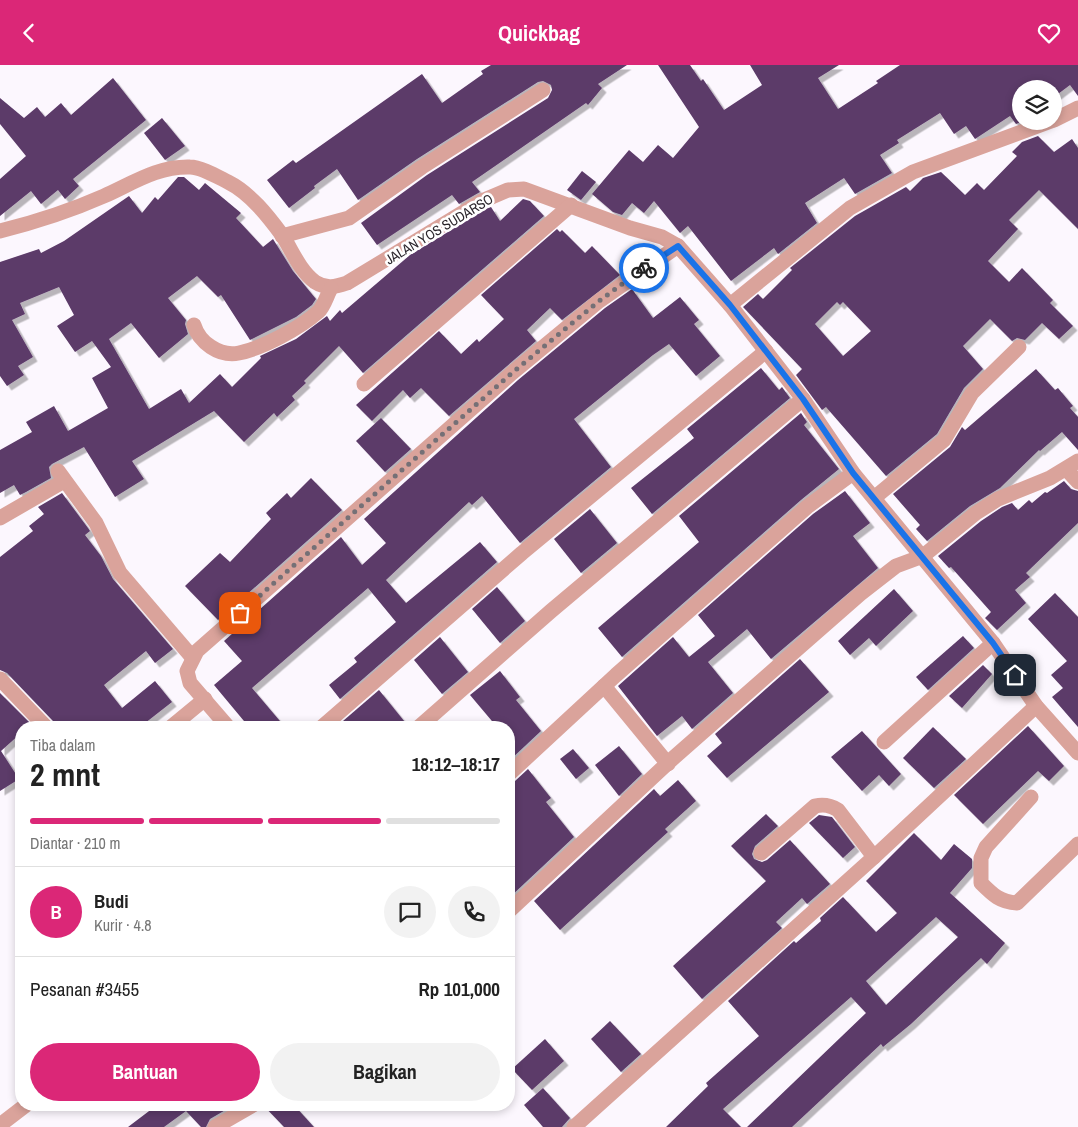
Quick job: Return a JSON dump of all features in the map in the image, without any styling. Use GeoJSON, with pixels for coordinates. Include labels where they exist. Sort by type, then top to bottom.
{"type":"FeatureCollection","features":[{"type":"Feature","properties":{"kind":"street"},"geometry":{"type":"LineString","coordinates":[[282,236],[349,218],[422,167],[543,90]]}},
{"type":"Feature","properties":{"kind":"street"},"geometry":{"type":"LineString","coordinates":[[1062,116],[1078,108]]}},
{"type":"Feature","properties":{"kind":"street"},"geometry":{"type":"LineString","coordinates":[[730,305],[850,208],[913,173],[1028,130]]}},
{"type":"Feature","properties":{"kind":"street"},"geometry":{"type":"LineString","coordinates":[[0,231],[50,218],[105,196],[151,173],[174,167],[193,167],[230,183],[248,196],[282,236],[297,262],[315,281],[331,288],[320,311],[291,330],[237,354],[212,347],[204,342],[197,335],[194,325]]}},
{"type":"Feature","properties":{"kind":"street","name":"JALAN YOS SUDARSO"},"geometry":{"type":"LineString","coordinates":[[331,288],[347,283],[482,201],[508,190],[524,189],[630,228],[662,237],[678,246],[730,305],[803,399],[853,473],[993,643],[1036,706],[1078,753]]}},
{"type":"Feature","properties":{"kind":"street"},"geometry":{"type":"LineString","coordinates":[[364,384],[570,205]]}},
{"type":"Feature","properties":{"kind":"street"},"geometry":{"type":"LineString","coordinates":[[223,721],[190,683],[186,671],[192,657],[520,367],[599,301],[678,246]]}},
{"type":"Feature","properties":{"kind":"street"},"geometry":{"type":"LineString","coordinates":[[874,497],[944,440],[972,393],[1019,347]]}},
{"type":"Feature","properties":{"kind":"street"},"geometry":{"type":"LineString","coordinates":[[329,721],[522,553],[766,351]]}},
{"type":"Feature","properties":{"kind":"street"},"geometry":{"type":"LineString","coordinates":[[426,721],[551,611],[803,399]]}},
{"type":"Feature","properties":{"kind":"street"},"geometry":{"type":"LineString","coordinates":[[515,905],[673,759],[860,594],[896,566],[923,557],[976,513],[998,499],[1050,478],[1072,465],[1078,482]]}},
{"type":"Feature","properties":{"kind":"street"},"geometry":{"type":"LineString","coordinates":[[515,768],[610,681],[806,507],[853,473]]}},
{"type":"Feature","properties":{"kind":"street"},"geometry":{"type":"LineString","coordinates":[[0,518],[61,476],[96,523],[120,573],[192,657]]}},
{"type":"Feature","properties":{"kind":"street"},"geometry":{"type":"LineString","coordinates":[[884,742],[993,643]]}},
{"type":"Feature","properties":{"kind":"street"},"geometry":{"type":"LineString","coordinates":[[0,679],[40,721]]}},
{"type":"Feature","properties":{"kind":"street"},"geometry":{"type":"LineString","coordinates":[[610,681],[673,759]]}},
{"type":"Feature","properties":{"kind":"street"},"geometry":{"type":"LineString","coordinates":[[178,721],[205,699]]}},
{"type":"Feature","properties":{"kind":"street"},"geometry":{"type":"LineString","coordinates":[[574,1127],[874,857],[1036,706]]}},
{"type":"Feature","properties":{"kind":"street"},"geometry":{"type":"LineString","coordinates":[[1031,797],[986,847],[981,858],[981,883],[992,895],[1005,902],[1017,903],[1078,844]]}},
{"type":"Feature","properties":{"kind":"street"},"geometry":{"type":"LineString","coordinates":[[761,853],[815,806],[822,805],[832,806],[838,810],[874,857]]}},
{"type":"Feature","properties":{"kind":"street"},"geometry":{"type":"LineString","coordinates":[[0,1125],[18,1111]]}},
{"type":"Feature","properties":{"kind":"street"},"geometry":{"type":"LineString","coordinates":[[216,1127],[243,1111]]}},
{"type":"Feature","properties":{"kind":"building"},"geometry":{"type":"Polygon","coordinates":[[[491,65],[627,65],[598,84],[602,88],[588,105],[586,103],[472,182],[480,192],[459,204],[452,195],[377,245],[361,223],[427,175],[548,98],[552,90],[551,85],[543,81],[538,82],[417,159],[358,200],[337,169],[289,208],[267,180],[293,160],[296,163],[422,74],[442,103],[483,74],[481,71],[491,65]]]}},
{"type":"Feature","properties":{"kind":"building"},"geometry":{"type":"Polygon","coordinates":[[[658,65],[690,65],[701,81],[703,79],[724,110],[762,85],[750,65],[839,65],[818,78],[838,109],[878,83],[876,81],[900,65],[1078,65],[1078,96],[1070,85],[1062,91],[1062,80],[1012,80],[1012,119],[1010,116],[975,139],[966,126],[954,134],[940,113],[897,140],[899,143],[880,155],[892,173],[855,194],[844,178],[805,203],[817,223],[778,254],[774,248],[731,281],[688,226],[680,233],[654,201],[644,213],[632,203],[622,215],[613,212],[592,194],[629,150],[643,162],[658,145],[673,158],[699,127],[658,65]]]}},
{"type":"Feature","properties":{"kind":"building"},"geometry":{"type":"Polygon","coordinates":[[[113,78],[146,120],[73,179],[79,186],[65,199],[58,190],[41,204],[31,191],[0,216],[0,179],[26,156],[0,124],[0,98],[24,118],[37,107],[45,117],[61,103],[71,115],[113,78]]]}},
{"type":"Feature","properties":{"kind":"building"},"geometry":{"type":"Polygon","coordinates":[[[162,118],[185,146],[165,160],[144,133],[162,118]]]}},
{"type":"Feature","properties":{"kind":"building"},"geometry":{"type":"Polygon","coordinates":[[[1038,136],[1054,152],[1072,139],[1078,148],[1078,229],[1039,190],[1009,220],[1018,229],[988,261],[1009,282],[1022,268],[1053,300],[1050,303],[1073,326],[1059,339],[1042,323],[1025,340],[1017,338],[1012,341],[990,319],[963,346],[983,369],[964,388],[937,434],[886,476],[826,407],[822,410],[796,375],[802,369],[743,307],[758,294],[763,299],[792,270],[790,268],[855,216],[906,187],[910,191],[923,178],[941,172],[965,195],[977,183],[984,190],[1017,156],[1012,152],[1022,142],[1038,136]],[[837,302],[815,324],[843,356],[871,331],[843,302],[840,305],[837,302]]]}},
{"type":"Feature","properties":{"kind":"building"},"geometry":{"type":"Polygon","coordinates":[[[582,171],[596,182],[581,200],[567,190],[582,171]]]}},
{"type":"Feature","properties":{"kind":"building"},"geometry":{"type":"Polygon","coordinates":[[[178,177],[184,177],[199,190],[205,183],[241,213],[236,218],[263,247],[273,239],[293,271],[316,299],[312,305],[296,317],[250,340],[221,295],[218,297],[197,276],[168,298],[186,320],[185,324],[188,334],[159,358],[131,323],[109,339],[149,409],[181,389],[189,403],[220,374],[232,387],[261,358],[260,356],[296,339],[327,316],[330,321],[340,310],[342,313],[410,255],[486,209],[491,207],[500,221],[523,199],[530,201],[544,216],[363,373],[339,346],[304,381],[306,383],[292,396],[295,400],[277,417],[274,413],[244,442],[214,411],[132,461],[144,479],[115,497],[84,447],[52,464],[49,467],[51,478],[26,492],[20,495],[14,485],[0,493],[0,450],[32,432],[26,422],[54,406],[68,431],[108,408],[92,378],[111,367],[92,341],[75,352],[57,326],[74,315],[59,287],[20,303],[25,314],[12,320],[33,357],[18,366],[24,375],[7,386],[0,376],[0,262],[39,249],[41,253],[64,241],[129,196],[142,213],[155,197],[158,200],[178,177]]]}},
{"type":"Feature","properties":{"kind":"building"},"geometry":{"type":"Polygon","coordinates":[[[557,229],[560,232],[562,230],[585,253],[592,246],[620,275],[562,320],[550,308],[527,330],[536,341],[449,416],[421,388],[410,398],[403,390],[372,421],[356,405],[439,331],[461,354],[477,339],[479,342],[504,319],[481,295],[557,229]]]}},
{"type":"Feature","properties":{"kind":"building"},"geometry":{"type":"Polygon","coordinates":[[[632,289],[653,318],[680,297],[699,320],[694,324],[720,356],[696,376],[669,344],[653,355],[574,419],[611,467],[520,543],[482,496],[472,505],[469,502],[386,580],[406,603],[480,542],[497,562],[340,699],[329,685],[357,662],[354,658],[396,622],[368,588],[252,688],[280,721],[244,721],[214,685],[242,661],[224,641],[341,537],[362,565],[386,543],[364,519],[518,380],[605,308],[632,289]]]}},
{"type":"Feature","properties":{"kind":"building"},"geometry":{"type":"Polygon","coordinates":[[[761,368],[779,390],[782,387],[790,398],[652,514],[631,488],[694,438],[687,429],[761,368]]]}},
{"type":"Feature","properties":{"kind":"building"},"geometry":{"type":"Polygon","coordinates":[[[1036,369],[1055,390],[1058,388],[1073,406],[1070,408],[1078,417],[1078,450],[1062,432],[1039,450],[1000,488],[970,506],[927,541],[916,529],[920,525],[893,494],[950,447],[962,427],[965,430],[1036,369]]]}},
{"type":"Feature","properties":{"kind":"building"},"geometry":{"type":"Polygon","coordinates":[[[801,413],[807,422],[804,425],[839,469],[622,657],[598,628],[699,542],[679,516],[801,413]]]}},
{"type":"Feature","properties":{"kind":"building"},"geometry":{"type":"Polygon","coordinates":[[[381,418],[411,449],[385,472],[356,441],[381,418]]]}},
{"type":"Feature","properties":{"kind":"building"},"geometry":{"type":"Polygon","coordinates":[[[311,478],[342,510],[218,620],[185,586],[220,553],[230,562],[271,519],[266,513],[287,493],[291,498],[311,478]]]}},
{"type":"Feature","properties":{"kind":"building"},"geometry":{"type":"Polygon","coordinates":[[[1064,481],[1071,489],[1078,491],[1078,523],[1026,573],[1030,577],[1015,590],[1026,603],[997,630],[985,618],[991,612],[951,567],[949,568],[938,556],[981,521],[1002,507],[1012,503],[1018,510],[1029,500],[1032,503],[1045,492],[1047,493],[1064,481]]]}},
{"type":"Feature","properties":{"kind":"building"},"geometry":{"type":"Polygon","coordinates":[[[845,491],[870,523],[853,536],[878,568],[771,659],[747,629],[708,662],[733,693],[692,729],[682,716],[657,736],[618,686],[673,637],[689,657],[715,636],[698,615],[813,514],[845,491]]]}},
{"type":"Feature","properties":{"kind":"building"},"geometry":{"type":"Polygon","coordinates":[[[62,493],[90,531],[85,535],[101,556],[113,579],[173,649],[155,663],[146,651],[104,685],[122,708],[155,681],[172,702],[148,721],[53,721],[7,673],[0,670],[0,557],[33,531],[29,526],[44,514],[38,507],[62,493]]]}},
{"type":"Feature","properties":{"kind":"building"},"geometry":{"type":"Polygon","coordinates":[[[590,509],[617,543],[581,573],[554,539],[590,509]]]}},
{"type":"Feature","properties":{"kind":"building"},"geometry":{"type":"Polygon","coordinates":[[[497,587],[525,621],[500,643],[472,609],[497,587]]]}},
{"type":"Feature","properties":{"kind":"building"},"geometry":{"type":"Polygon","coordinates":[[[894,589],[913,611],[876,646],[869,638],[850,655],[838,641],[894,589]]]}},
{"type":"Feature","properties":{"kind":"building"},"geometry":{"type":"Polygon","coordinates":[[[1055,593],[1078,617],[1078,727],[1052,697],[1063,688],[1051,675],[1067,661],[1028,619],[1055,593]]]}},
{"type":"Feature","properties":{"kind":"building"},"geometry":{"type":"Polygon","coordinates":[[[963,636],[974,648],[928,690],[916,677],[963,636]]]}},
{"type":"Feature","properties":{"kind":"building"},"geometry":{"type":"Polygon","coordinates":[[[440,637],[468,672],[442,694],[414,660],[440,637]]]}},
{"type":"Feature","properties":{"kind":"building"},"geometry":{"type":"Polygon","coordinates":[[[800,659],[829,692],[727,778],[707,756],[722,743],[715,734],[800,659]]]}},
{"type":"Feature","properties":{"kind":"building"},"geometry":{"type":"Polygon","coordinates":[[[983,665],[992,674],[962,708],[949,696],[983,665]]]}},
{"type":"Feature","properties":{"kind":"building"},"geometry":{"type":"Polygon","coordinates":[[[500,671],[520,697],[516,700],[541,731],[515,755],[515,721],[492,721],[470,695],[500,671]]]}},
{"type":"Feature","properties":{"kind":"building"},"geometry":{"type":"Polygon","coordinates":[[[379,690],[404,721],[343,721],[379,690]]]}},
{"type":"Feature","properties":{"kind":"building"},"geometry":{"type":"Polygon","coordinates":[[[0,693],[28,721],[15,721],[15,738],[1,751],[15,773],[15,782],[0,791],[0,693]]]}},
{"type":"Feature","properties":{"kind":"building"},"geometry":{"type":"Polygon","coordinates":[[[1028,726],[1064,766],[1049,781],[1038,771],[983,824],[954,795],[1028,726]]]}},
{"type":"Feature","properties":{"kind":"building"},"geometry":{"type":"Polygon","coordinates":[[[933,727],[966,759],[934,788],[903,758],[933,727]]]}},
{"type":"Feature","properties":{"kind":"building"},"geometry":{"type":"Polygon","coordinates":[[[862,731],[901,774],[889,786],[879,775],[862,791],[831,757],[862,731]]]}},
{"type":"Feature","properties":{"kind":"building"},"geometry":{"type":"Polygon","coordinates":[[[619,746],[642,774],[619,796],[595,765],[619,746]]]}},
{"type":"Feature","properties":{"kind":"building"},"geometry":{"type":"Polygon","coordinates":[[[573,749],[589,768],[576,779],[560,759],[573,749]]]}},
{"type":"Feature","properties":{"kind":"building"},"geometry":{"type":"Polygon","coordinates":[[[528,769],[551,798],[546,802],[574,837],[515,892],[515,781],[528,769]]]}},
{"type":"Feature","properties":{"kind":"building"},"geometry":{"type":"Polygon","coordinates":[[[678,780],[696,801],[665,829],[668,832],[560,930],[534,901],[654,789],[660,796],[678,780]]]}},
{"type":"Feature","properties":{"kind":"building"},"geometry":{"type":"Polygon","coordinates":[[[766,814],[778,826],[755,846],[752,854],[754,859],[762,862],[767,860],[790,840],[830,884],[807,904],[802,898],[776,922],[782,928],[702,999],[673,966],[766,881],[731,846],[766,814]]]}},
{"type":"Feature","properties":{"kind":"building"},"geometry":{"type":"Polygon","coordinates":[[[819,815],[832,817],[855,847],[843,858],[809,823],[819,815]]]}},
{"type":"Feature","properties":{"kind":"building"},"geometry":{"type":"Polygon","coordinates":[[[914,833],[941,860],[954,844],[972,859],[972,868],[950,893],[1005,943],[987,964],[981,958],[911,1024],[883,1047],[881,1044],[792,1127],[747,1127],[866,1013],[851,997],[723,1109],[741,1127],[666,1127],[708,1086],[706,1083],[759,1036],[728,1001],[794,941],[796,943],[821,921],[820,918],[843,897],[876,932],[897,913],[866,881],[914,833]],[[936,917],[866,981],[886,1005],[958,937],[936,917]]]}},
{"type":"Feature","properties":{"kind":"building"},"geometry":{"type":"Polygon","coordinates":[[[610,1021],[641,1054],[621,1072],[591,1039],[610,1021]]]}},
{"type":"Feature","properties":{"kind":"building"},"geometry":{"type":"Polygon","coordinates":[[[545,1039],[564,1061],[532,1090],[515,1072],[515,1066],[545,1039]]]}},
{"type":"Feature","properties":{"kind":"building"},"geometry":{"type":"Polygon","coordinates":[[[543,1088],[570,1118],[562,1127],[543,1127],[524,1105],[543,1088]]]}},
{"type":"Feature","properties":{"kind":"building"},"geometry":{"type":"Polygon","coordinates":[[[149,1111],[186,1111],[164,1127],[128,1127],[149,1111]]]}},
{"type":"Feature","properties":{"kind":"building"},"geometry":{"type":"Polygon","coordinates":[[[186,1111],[224,1111],[210,1119],[206,1127],[201,1127],[186,1111]]]}},
{"type":"Feature","properties":{"kind":"building"},"geometry":{"type":"Polygon","coordinates":[[[269,1111],[299,1111],[314,1127],[284,1127],[269,1111]]]}},
{"type":"Feature","properties":{"kind":"way so far"},"geometry":{"type":"LineString","coordinates":[[240,613],[512,373],[599,301],[644,268]]}},
{"type":"Feature","properties":{"kind":"route"},"geometry":{"type":"LineString","coordinates":[[644,268],[678,246],[730,305],[803,399],[853,473],[993,643],[1015,675]]}}]}
